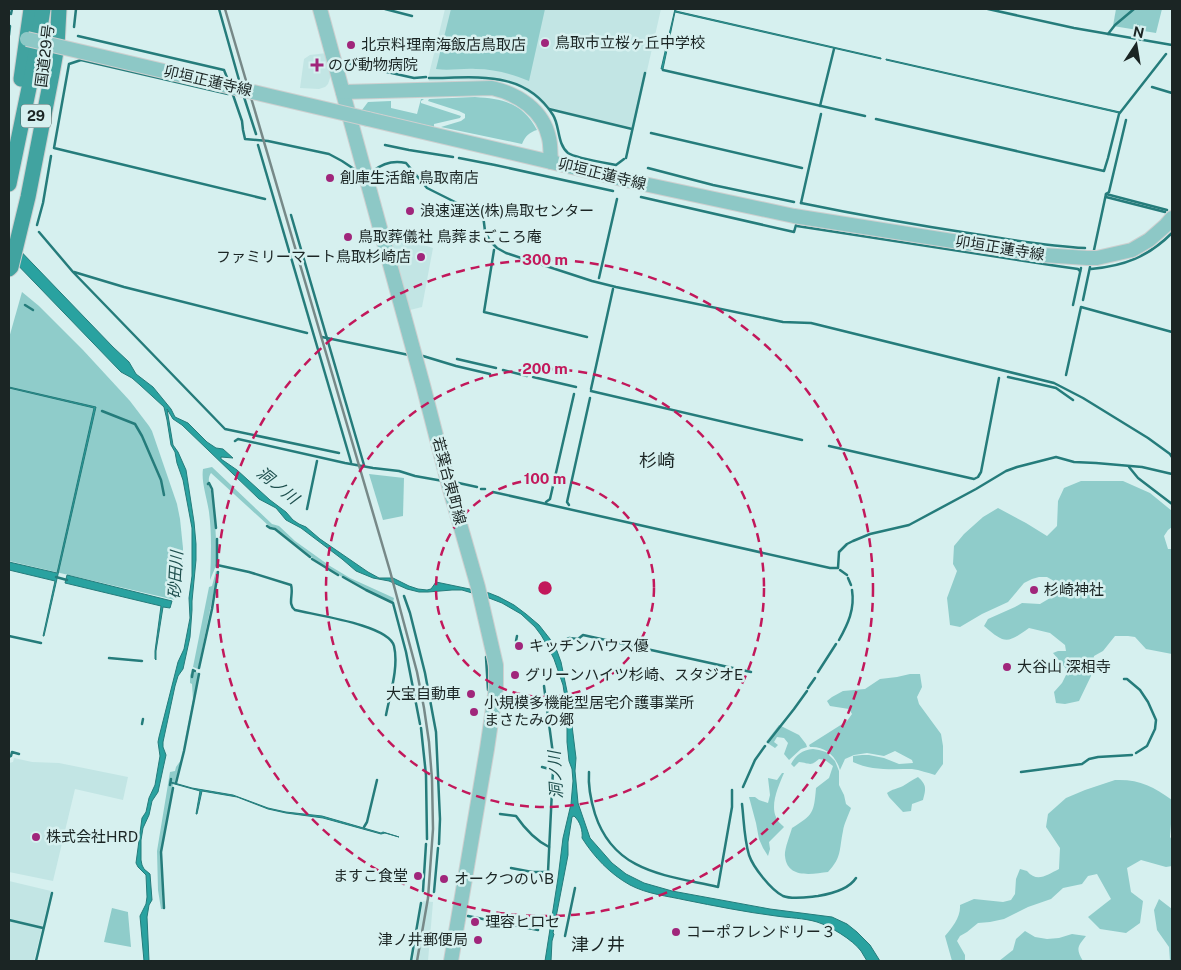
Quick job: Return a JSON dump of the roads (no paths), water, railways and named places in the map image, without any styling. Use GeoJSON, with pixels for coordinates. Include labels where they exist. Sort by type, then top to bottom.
{"type":"FeatureCollection","features":[{"type":"Feature","properties":{"kind":"highway"},"geometry":{"type":"LineString","coordinates":[[9,148],[31,9]]}},
{"type":"Feature","properties":{"kind":"highway","name":"国道29号"},"geometry":{"type":"LineString","coordinates":[[9,184],[35,59],[43,9]]}},
{"type":"Feature","properties":{"kind":"highway","name":"国道29号"},"geometry":{"type":"LineString","coordinates":[[9,250],[18,224],[38,109],[50,9]]}},
{"type":"Feature","properties":{"kind":"highway"},"geometry":{"type":"LineString","coordinates":[[9,269],[11,267],[18,224],[40,137],[57,46],[60,9]]}},
{"type":"Feature","properties":{"kind":"main road","name":"若葉台東町線"},"geometry":{"type":"LineString","coordinates":[[320,9],[424,385],[449,486],[478,587],[496,665],[496,688],[451,961]]}},
{"type":"Feature","properties":{"kind":"main road","name":"卯垣正蓮寺線"},"geometry":{"type":"LineString","coordinates":[[27,39],[630,181],[794,216],[1042,255],[1097,258],[1132,250],[1149,240],[1172,218]]}},
{"type":"Feature","properties":{"kind":"main road"},"geometry":{"type":"LineString","coordinates":[[343,92],[492,88],[505,91],[528,104],[544,124],[549,137],[551,162]]}},
{"type":"Feature","properties":{"kind":"waterway"},"geometry":{"type":"LineString","coordinates":[[11,14],[12,9]]}},
{"type":"Feature","properties":{"kind":"waterway"},"geometry":{"type":"LineString","coordinates":[[74,27],[76,9]]}},
{"type":"Feature","properties":{"kind":"waterway"},"geometry":{"type":"LineString","coordinates":[[219,9],[239,80]]}},
{"type":"Feature","properties":{"kind":"waterway"},"geometry":{"type":"LineString","coordinates":[[385,9],[412,16]]}},
{"type":"Feature","properties":{"kind":"waterway"},"geometry":{"type":"LineString","coordinates":[[988,9],[1074,28],[1172,45]]}},
{"type":"Feature","properties":{"kind":"waterway"},"geometry":{"type":"LineString","coordinates":[[1108,34],[1115,25],[1134,9]]}},
{"type":"Feature","properties":{"kind":"waterway"},"geometry":{"type":"LineString","coordinates":[[9,35],[10,26]]}},
{"type":"Feature","properties":{"kind":"waterway"},"geometry":{"type":"LineString","coordinates":[[78,36],[224,70],[228,80]]}},
{"type":"Feature","properties":{"kind":"waterway"},"geometry":{"type":"LineString","coordinates":[[820,106],[834,49]]}},
{"type":"Feature","properties":{"kind":"waterway"},"geometry":{"type":"LineString","coordinates":[[876,119],[1104,171],[1119,114],[1166,54]]}},
{"type":"Feature","properties":{"kind":"waterway"},"geometry":{"type":"LineString","coordinates":[[228,94],[81,60],[69,64],[54,148],[265,199]]}},
{"type":"Feature","properties":{"kind":"waterway"},"geometry":{"type":"LineString","coordinates":[[342,62],[414,78],[426,77]]}},
{"type":"Feature","properties":{"kind":"waterway"},"geometry":{"type":"LineString","coordinates":[[663,70],[865,116]]}},
{"type":"Feature","properties":{"kind":"waterway"},"geometry":{"type":"LineString","coordinates":[[626,158],[645,73]]}},
{"type":"Feature","properties":{"kind":"waterway"},"geometry":{"type":"LineString","coordinates":[[429,78],[481,78],[513,83],[528,90],[541,100],[553,115],[560,140],[568,153],[616,165],[624,159]]}},
{"type":"Feature","properties":{"kind":"waterway"},"geometry":{"type":"LineString","coordinates":[[1152,87],[1172,93]]}},
{"type":"Feature","properties":{"kind":"waterway"},"geometry":{"type":"LineString","coordinates":[[232,92],[242,121],[245,139],[268,141],[329,154],[357,170]]}},
{"type":"Feature","properties":{"kind":"waterway"},"geometry":{"type":"LineString","coordinates":[[244,97],[256,134]]}},
{"type":"Feature","properties":{"kind":"waterway"},"geometry":{"type":"LineString","coordinates":[[549,109],[632,129]]}},
{"type":"Feature","properties":{"kind":"waterway"},"geometry":{"type":"LineString","coordinates":[[801,203],[821,114]]}},
{"type":"Feature","properties":{"kind":"waterway"},"geometry":{"type":"LineString","coordinates":[[1094,250],[1106,194],[1109,192],[1126,120]]}},
{"type":"Feature","properties":{"kind":"waterway"},"geometry":{"type":"LineString","coordinates":[[651,133],[802,168]]}},
{"type":"Feature","properties":{"kind":"waterway"},"geometry":{"type":"LineString","coordinates":[[258,145],[351,462]]}},
{"type":"Feature","properties":{"kind":"waterway"},"geometry":{"type":"LineString","coordinates":[[385,145],[453,157]]}},
{"type":"Feature","properties":{"kind":"waterway"},"geometry":{"type":"LineString","coordinates":[[37,225],[43,203],[51,156]]}},
{"type":"Feature","properties":{"kind":"waterway"},"geometry":{"type":"LineString","coordinates":[[459,158],[613,191]]}},
{"type":"Feature","properties":{"kind":"waterway"},"geometry":{"type":"LineString","coordinates":[[373,171],[388,163],[406,163],[427,188],[463,206],[477,207],[483,215],[485,231],[490,241],[506,253],[616,287],[783,322],[811,323],[1054,383],[1083,398],[1148,438],[1172,457]]}},
{"type":"Feature","properties":{"kind":"waterway"},"geometry":{"type":"LineString","coordinates":[[648,168],[713,185],[794,202]]}},
{"type":"Feature","properties":{"kind":"waterway"},"geometry":{"type":"LineString","coordinates":[[1106,194],[1167,210]]}},
{"type":"Feature","properties":{"kind":"waterway"},"geometry":{"type":"LineString","coordinates":[[641,197],[794,232],[796,225]]}},
{"type":"Feature","properties":{"kind":"waterway"},"geometry":{"type":"LineString","coordinates":[[1106,197],[1165,212]]}},
{"type":"Feature","properties":{"kind":"waterway"},"geometry":{"type":"LineString","coordinates":[[599,278],[617,199]]}},
{"type":"Feature","properties":{"kind":"waterway"},"geometry":{"type":"LineString","coordinates":[[801,203],[888,220],[1043,244],[1085,248]]}},
{"type":"Feature","properties":{"kind":"waterway"},"geometry":{"type":"LineString","coordinates":[[291,215],[364,465]]}},
{"type":"Feature","properties":{"kind":"waterway"},"geometry":{"type":"LineString","coordinates":[[797,226],[1078,269],[1080,271]]}},
{"type":"Feature","properties":{"kind":"waterway"},"geometry":{"type":"LineString","coordinates":[[39,232],[73,272],[225,429],[339,453]]}},
{"type":"Feature","properties":{"kind":"waterway"},"geometry":{"type":"LineString","coordinates":[[1091,269],[1103,268],[1135,259],[1154,248],[1172,233]]}},
{"type":"Feature","properties":{"kind":"waterway"},"geometry":{"type":"LineString","coordinates":[[494,250],[484,312],[587,337]]}},
{"type":"Feature","properties":{"kind":"waterway"},"geometry":{"type":"LineString","coordinates":[[1083,300],[1090,267]]}},
{"type":"Feature","properties":{"kind":"waterway"},"geometry":{"type":"LineString","coordinates":[[1073,305],[1081,268]]}},
{"type":"Feature","properties":{"kind":"waterway"},"geometry":{"type":"LineString","coordinates":[[74,272],[124,287],[307,333]]}},
{"type":"Feature","properties":{"kind":"waterway"},"geometry":{"type":"LineString","coordinates":[[591,389],[613,289]]}},
{"type":"Feature","properties":{"kind":"waterway"},"geometry":{"type":"LineString","coordinates":[[25,305],[33,310]]}},
{"type":"Feature","properties":{"kind":"waterway"},"geometry":{"type":"LineString","coordinates":[[1066,375],[1081,307],[1172,332]]}},
{"type":"Feature","properties":{"kind":"waterway"},"geometry":{"type":"LineString","coordinates":[[322,337],[409,355]]}},
{"type":"Feature","properties":{"kind":"waterway"},"geometry":{"type":"LineString","coordinates":[[423,356],[490,374]]}},
{"type":"Feature","properties":{"kind":"waterway"},"geometry":{"type":"LineString","coordinates":[[457,359],[496,368]]}},
{"type":"Feature","properties":{"kind":"waterway"},"geometry":{"type":"LineString","coordinates":[[503,370],[527,376]]}},
{"type":"Feature","properties":{"kind":"waterway"},"geometry":{"type":"LineString","coordinates":[[533,377],[576,387]]}},
{"type":"Feature","properties":{"kind":"waterway"},"geometry":{"type":"LineString","coordinates":[[1008,377],[1056,388],[1073,400]]}},
{"type":"Feature","properties":{"kind":"waterway"},"geometry":{"type":"LineString","coordinates":[[829,446],[974,479],[981,472],[999,378]]}},
{"type":"Feature","properties":{"kind":"waterway"},"geometry":{"type":"LineString","coordinates":[[591,391],[802,440]]}},
{"type":"Feature","properties":{"kind":"waterway"},"geometry":{"type":"LineString","coordinates":[[546,502],[550,499],[574,394]]}},
{"type":"Feature","properties":{"kind":"waterway"},"geometry":{"type":"LineString","coordinates":[[569,505],[567,502],[590,398]]}},
{"type":"Feature","properties":{"kind":"waterway"},"geometry":{"type":"LineString","coordinates":[[102,411],[135,424],[161,480],[164,495]]}},
{"type":"Feature","properties":{"kind":"waterway"},"geometry":{"type":"LineString","coordinates":[[235,441],[238,439],[345,463],[399,471],[443,481]]}},
{"type":"Feature","properties":{"kind":"waterway"},"geometry":{"type":"LineString","coordinates":[[493,492],[830,568],[838,568],[839,552],[847,544],[870,534],[909,525],[1006,471],[1017,467],[1056,457],[1074,462],[1142,467],[1172,474]]}},
{"type":"Feature","properties":{"kind":"waterway","name":"洞ノ川"},"geometry":{"type":"LineString","coordinates":[[307,509],[317,461]]}},
{"type":"Feature","properties":{"kind":"waterway"},"geometry":{"type":"LineString","coordinates":[[1129,467],[1138,478],[1172,504]]}},
{"type":"Feature","properties":{"kind":"waterway"},"geometry":{"type":"LineString","coordinates":[[454,482],[477,487]]}},
{"type":"Feature","properties":{"kind":"waterway"},"geometry":{"type":"LineString","coordinates":[[208,484],[212,489],[216,528]]}},
{"type":"Feature","properties":{"kind":"waterway"},"geometry":{"type":"LineString","coordinates":[[267,526],[275,529],[310,557]]}},
{"type":"Feature","properties":{"kind":"waterway"},"geometry":{"type":"LineString","coordinates":[[217,539],[217,567]]}},
{"type":"Feature","properties":{"kind":"waterway"},"geometry":{"type":"LineString","coordinates":[[312,559],[338,575]]}},
{"type":"Feature","properties":{"kind":"waterway"},"geometry":{"type":"LineString","coordinates":[[217,565],[249,572],[291,585],[291,605],[295,610],[350,622],[379,632],[389,639],[394,646],[395,663],[386,715]]}},
{"type":"Feature","properties":{"kind":"waterway"},"geometry":{"type":"LineString","coordinates":[[840,570],[847,575]]}},
{"type":"Feature","properties":{"kind":"waterway"},"geometry":{"type":"LineString","coordinates":[[199,668],[218,572]]}},
{"type":"Feature","properties":{"kind":"waterway"},"geometry":{"type":"LineString","coordinates":[[56,577],[67,580]]}},
{"type":"Feature","properties":{"kind":"waterway"},"geometry":{"type":"LineString","coordinates":[[343,577],[393,603],[406,652],[420,724]]}},
{"type":"Feature","properties":{"kind":"waterway"},"geometry":{"type":"LineString","coordinates":[[848,578],[851,585]]}},
{"type":"Feature","properties":{"kind":"waterway"},"geometry":{"type":"LineString","coordinates":[[839,640],[850,616],[853,597],[852,590]]}},
{"type":"Feature","properties":{"kind":"waterway"},"geometry":{"type":"LineString","coordinates":[[404,596],[425,673],[436,732],[440,819],[439,844]]}},
{"type":"Feature","properties":{"kind":"waterway"},"geometry":{"type":"LineString","coordinates":[[567,639],[578,639],[583,635],[751,672]]}},
{"type":"Feature","properties":{"kind":"waterway"},"geometry":{"type":"LineString","coordinates":[[9,636],[41,643]]}},
{"type":"Feature","properties":{"kind":"waterway"},"geometry":{"type":"LineString","coordinates":[[516,641],[517,636]]}},
{"type":"Feature","properties":{"kind":"waterway"},"geometry":{"type":"LineString","coordinates":[[818,672],[836,644]]}},
{"type":"Feature","properties":{"kind":"waterway"},"geometry":{"type":"LineString","coordinates":[[486,657],[488,690]]}},
{"type":"Feature","properties":{"kind":"waterway"},"geometry":{"type":"LineString","coordinates":[[109,658],[142,661]]}},
{"type":"Feature","properties":{"kind":"waterway"},"geometry":{"type":"LineString","coordinates":[[192,677],[193,670],[195,671]]}},
{"type":"Feature","properties":{"kind":"waterway"},"geometry":{"type":"LineString","coordinates":[[176,783],[199,674]]}},
{"type":"Feature","properties":{"kind":"waterway"},"geometry":{"type":"LineString","coordinates":[[808,688],[815,678]]}},
{"type":"Feature","properties":{"kind":"waterway"},"geometry":{"type":"LineString","coordinates":[[1124,679],[1127,679],[1140,690],[1156,720],[1155,729],[1147,746],[1136,753]]}},
{"type":"Feature","properties":{"kind":"waterway","name":"洞ノ川"},"geometry":{"type":"LineString","coordinates":[[544,686],[553,754]]}},
{"type":"Feature","properties":{"kind":"waterway"},"geometry":{"type":"LineString","coordinates":[[768,742],[807,691]]}},
{"type":"Feature","properties":{"kind":"waterway"},"geometry":{"type":"LineString","coordinates":[[142,724],[143,719]]}},
{"type":"Feature","properties":{"kind":"waterway"},"geometry":{"type":"LineString","coordinates":[[421,728],[426,775],[427,839]]}},
{"type":"Feature","properties":{"kind":"waterway"},"geometry":{"type":"LineString","coordinates":[[743,787],[755,760],[765,746]]}},
{"type":"Feature","properties":{"kind":"waterway"},"geometry":{"type":"LineString","coordinates":[[9,757],[12,752],[19,754]]}},
{"type":"Feature","properties":{"kind":"waterway"},"geometry":{"type":"LineString","coordinates":[[1021,772],[1082,764],[1089,759],[1098,757],[1132,755]]}},
{"type":"Feature","properties":{"kind":"waterway","name":"洞ノ川"},"geometry":{"type":"LineString","coordinates":[[542,767],[553,770],[548,872]]}},
{"type":"Feature","properties":{"kind":"waterway"},"geometry":{"type":"LineString","coordinates":[[589,772],[590,793],[595,814],[604,834],[615,849],[629,860],[644,868],[680,879],[718,887],[732,807],[732,790]]}},
{"type":"Feature","properties":{"kind":"waterway"},"geometry":{"type":"LineString","coordinates":[[170,785],[171,779]]}},
{"type":"Feature","properties":{"kind":"waterway"},"geometry":{"type":"LineString","coordinates":[[364,827],[367,822],[377,780]]}},
{"type":"Feature","properties":{"kind":"waterway"},"geometry":{"type":"LineString","coordinates":[[164,908],[161,852],[173,788]]}},
{"type":"Feature","properties":{"kind":"waterway"},"geometry":{"type":"LineString","coordinates":[[742,804],[749,855],[763,878],[778,893],[791,898],[823,895],[844,888],[856,878]]}},
{"type":"Feature","properties":{"kind":"waterway"},"geometry":{"type":"LineString","coordinates":[[500,814],[516,816],[531,834],[549,847]]}},
{"type":"Feature","properties":{"kind":"waterway"},"geometry":{"type":"LineString","coordinates":[[423,891],[426,844]]}},
{"type":"Feature","properties":{"kind":"waterway"},"geometry":{"type":"LineString","coordinates":[[434,892],[438,848]]}},
{"type":"Feature","properties":{"kind":"waterway"},"geometry":{"type":"LineString","coordinates":[[511,868],[532,872],[550,872]]}},
{"type":"Feature","properties":{"kind":"waterway"},"geometry":{"type":"LineString","coordinates":[[565,936],[575,888]]}},
{"type":"Feature","properties":{"kind":"waterway"},"geometry":{"type":"LineString","coordinates":[[36,961],[52,893]]}},
{"type":"Feature","properties":{"kind":"waterway"},"geometry":{"type":"LineString","coordinates":[[411,961],[421,903]]}},
{"type":"Feature","properties":{"kind":"waterway"},"geometry":{"type":"LineString","coordinates":[[468,916],[538,930]]}},
{"type":"Feature","properties":{"kind":"waterway"},"geometry":{"type":"LineString","coordinates":[[9,920],[43,928]]}},
{"type":"Feature","properties":{"kind":"railway"},"geometry":{"type":"LineString","coordinates":[[225,9],[390,571],[417,672],[429,742],[433,829],[428,898],[417,961]]}},
{"type":"Feature","properties":{"kind":"place","name":"鳥取市立桜ヶ丘中学校"},"geometry":{"type":"Point","coordinates":[545,43]}},
{"type":"Feature","properties":{"kind":"place","name":"北京料理南海飯店鳥取店"},"geometry":{"type":"Point","coordinates":[351,45]}},
{"type":"Feature","properties":{"kind":"place","name":"のび動物病院"},"geometry":{"type":"Point","coordinates":[317,65]}},
{"type":"Feature","properties":{"kind":"place","name":"創庫生活館 鳥取南店"},"geometry":{"type":"Point","coordinates":[330,178]}},
{"type":"Feature","properties":{"kind":"place","name":"浪速運送(株)鳥取センター"},"geometry":{"type":"Point","coordinates":[410,211]}},
{"type":"Feature","properties":{"kind":"place","name":"鳥取葬儀社 鳥葬まごころ庵"},"geometry":{"type":"Point","coordinates":[348,237]}},
{"type":"Feature","properties":{"kind":"place","name":"ファミリーマート鳥取杉崎店"},"geometry":{"type":"Point","coordinates":[421,257]}},
{"type":"Feature","properties":{"kind":"place","name":"杉崎神社"},"geometry":{"type":"Point","coordinates":[1034,590]}},
{"type":"Feature","properties":{"kind":"place","name":"キッチンハウス優"},"geometry":{"type":"Point","coordinates":[519,646]}},
{"type":"Feature","properties":{"kind":"place","name":"大谷山 深相寺"},"geometry":{"type":"Point","coordinates":[1007,667]}},
{"type":"Feature","properties":{"kind":"place","name":"グリーンハイツ杉崎、スタジオE"},"geometry":{"type":"Point","coordinates":[515,675]}},
{"type":"Feature","properties":{"kind":"place","name":"大宝自動車"},"geometry":{"type":"Point","coordinates":[471,694]}},
{"type":"Feature","properties":{"kind":"place","name":"小規模多機能型居宅介護事業所 まさたみの郷"},"geometry":{"type":"Point","coordinates":[474,712]}},
{"type":"Feature","properties":{"kind":"place","name":"株式会社HRD"},"geometry":{"type":"Point","coordinates":[36,837]}},
{"type":"Feature","properties":{"kind":"place","name":"ますこ食堂"},"geometry":{"type":"Point","coordinates":[418,876]}},
{"type":"Feature","properties":{"kind":"place","name":"オークつのいB"},"geometry":{"type":"Point","coordinates":[444,879]}},
{"type":"Feature","properties":{"kind":"place","name":"理容ヒロセ"},"geometry":{"type":"Point","coordinates":[475,922]}},
{"type":"Feature","properties":{"kind":"place","name":"コーポフレンドリー３"},"geometry":{"type":"Point","coordinates":[676,932]}},
{"type":"Feature","properties":{"kind":"place","name":"津ノ井郵便局"},"geometry":{"type":"Point","coordinates":[478,940]}},
{"type":"Feature","properties":{"kind":"district","name":"杉崎"},"geometry":{"type":"Point","coordinates":[657,461]}},
{"type":"Feature","properties":{"kind":"district","name":"津ノ井"},"geometry":{"type":"Point","coordinates":[598,945]}},
{"type":"Feature","properties":{"kind":"water label","name":"砂田川"},"geometry":{"type":"Point","coordinates":[175,575]}}]}
